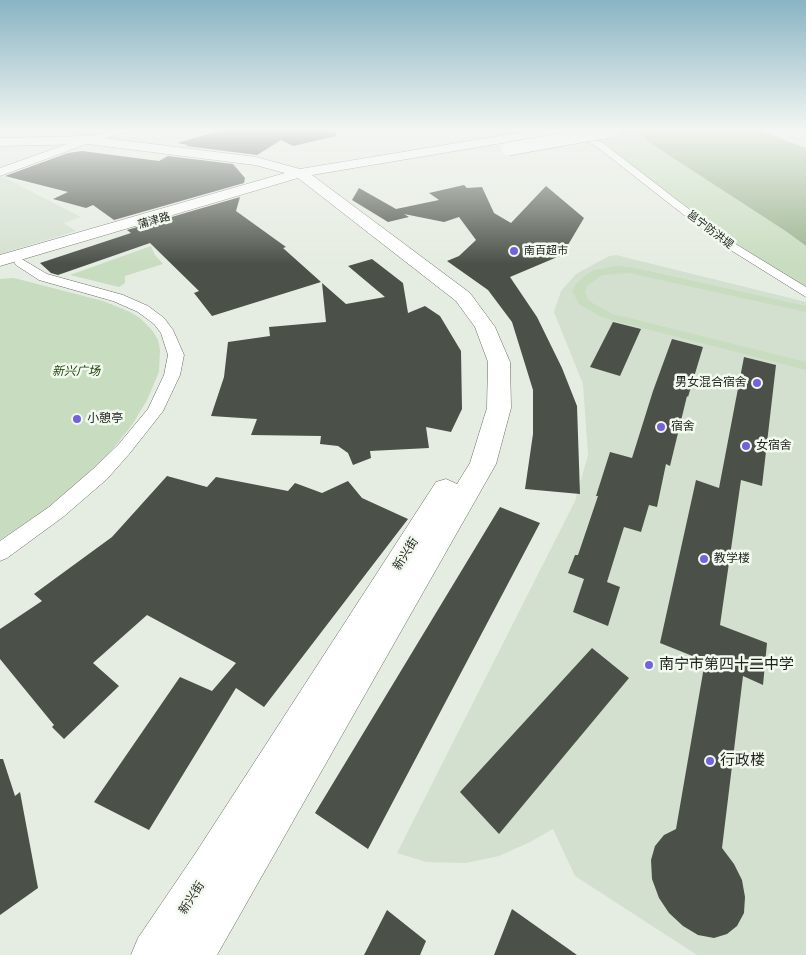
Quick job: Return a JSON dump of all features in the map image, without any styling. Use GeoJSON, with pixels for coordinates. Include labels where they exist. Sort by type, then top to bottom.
{"type":"FeatureCollection","features":[{"type":"Feature","properties":{"kind":"main road"},"geometry":{"type":"LineString","coordinates":[[278,175],[299,179],[330,175]]}},
{"type":"Feature","properties":{"kind":"main road"},"geometry":{"type":"LineString","coordinates":[[288,175],[299,179],[322,175]]}},
{"type":"Feature","properties":{"kind":"main road","name":"蒲津路"},"geometry":{"type":"LineString","coordinates":[[0,262],[137,219],[299,179]]}},
{"type":"Feature","properties":{"kind":"main road","name":"蒲津路"},"geometry":{"type":"LineString","coordinates":[[0,269],[132,227],[299,179]]}},
{"type":"Feature","properties":{"kind":"main road","name":"新兴街"},"geometry":{"type":"LineString","coordinates":[[156,955],[216,862],[465,459],[482,406],[483,362],[471,329],[451,300],[299,179]]}},
{"type":"Feature","properties":{"kind":"main road","name":"新兴街"},"geometry":{"type":"LineString","coordinates":[[190,955],[483,464],[498,408],[499,362],[485,327],[463,297],[299,179]]}},
{"type":"Feature","properties":{"kind":"street","name":"邕宁防洪堤"},"geometry":{"type":"LineString","coordinates":[[638,175],[725,242],[806,293]]}},
{"type":"Feature","properties":{"kind":"street"},"geometry":{"type":"LineString","coordinates":[[0,552],[56,512],[100,474],[124,449],[155,411],[172,374],[176,355],[168,333],[159,321],[142,309],[118,298],[43,277],[20,262]]}},
{"type":"Feature","properties":{"kind":"shaded area"},"geometry":{"type":"Polygon","coordinates":[[[699,175],[806,175],[806,246],[699,175]]]}},
{"type":"Feature","properties":{"kind":"shaded area"},"geometry":{"type":"Polygon","coordinates":[[[3,177],[81,217],[64,223],[76,231],[0,254],[0,178],[3,177]]]}},
{"type":"Feature","properties":{"kind":"shaded area","name":"南宁市第四十二中学"},"geometry":{"type":"Polygon","coordinates":[[[616,255],[806,302],[806,955],[697,955],[575,876],[553,829],[499,856],[466,863],[426,862],[397,853],[575,501],[588,455],[583,384],[554,312],[561,291],[576,274],[609,256],[616,255]]]}},
{"type":"Feature","properties":{"kind":"green space"},"geometry":{"type":"Polygon","coordinates":[[[638,175],[699,175],[787,232],[806,246],[806,293],[725,242],[638,175]]]}},
{"type":"Feature","properties":{"kind":"green space"},"geometry":{"type":"Polygon","coordinates":[[[151,246],[155,255],[163,264],[125,276],[125,283],[119,287],[70,275],[151,246]]]}},
{"type":"Feature","properties":{"kind":"green space"},"geometry":{"type":"Polygon","coordinates":[[[617,266],[635,268],[806,306],[806,312],[629,273],[602,275],[587,286],[585,293],[589,301],[613,314],[806,362],[806,370],[615,321],[599,316],[579,304],[572,291],[584,276],[594,270],[617,266]]]}},
{"type":"Feature","properties":{"kind":"green space","name":"新兴广场"},"geometry":{"type":"Polygon","coordinates":[[[14,278],[103,301],[140,318],[152,330],[158,340],[160,350],[159,372],[147,400],[132,425],[112,450],[81,480],[44,511],[0,540],[0,279],[14,278]]]}},
{"type":"Feature","properties":{"kind":"building"},"geometry":{"type":"Polygon","coordinates":[[[242,175],[245,178],[244,183],[114,220],[93,205],[86,208],[53,199],[68,192],[5,176],[242,175]]]}},
{"type":"Feature","properties":{"kind":"building"},"geometry":{"type":"Polygon","coordinates":[[[464,185],[467,188],[482,187],[494,213],[511,223],[546,186],[584,218],[562,255],[510,277],[537,317],[562,368],[577,406],[580,494],[525,489],[533,434],[533,390],[512,322],[488,290],[447,261],[459,256],[476,240],[459,217],[444,222],[404,214],[409,217],[388,222],[352,200],[359,188],[396,209],[439,200],[429,193],[464,185]]]}},
{"type":"Feature","properties":{"kind":"building"},"geometry":{"type":"Polygon","coordinates":[[[240,197],[236,211],[286,247],[283,248],[321,282],[212,316],[194,293],[199,291],[150,243],[58,275],[51,273],[40,263],[131,233],[127,230],[240,197]]]}},
{"type":"Feature","properties":{"kind":"building"},"geometry":{"type":"Polygon","coordinates":[[[372,259],[403,283],[408,313],[425,306],[440,316],[461,351],[462,409],[451,432],[426,427],[429,448],[370,451],[371,458],[353,465],[348,453],[338,446],[320,444],[321,436],[251,435],[257,419],[211,416],[224,377],[228,342],[270,336],[269,327],[326,322],[322,283],[346,304],[385,297],[348,266],[372,259]]]}},
{"type":"Feature","properties":{"kind":"building"},"geometry":{"type":"Polygon","coordinates":[[[613,322],[641,329],[620,376],[590,367],[613,322]]]}},
{"type":"Feature","properties":{"kind":"building"},"geometry":{"type":"Polygon","coordinates":[[[672,339],[703,347],[687,396],[670,466],[666,464],[657,507],[649,505],[641,532],[624,527],[607,582],[620,587],[608,626],[573,612],[584,579],[568,573],[575,555],[578,555],[598,496],[596,496],[610,452],[632,458],[672,339]]]}},
{"type":"Feature","properties":{"kind":"building"},"geometry":{"type":"Polygon","coordinates":[[[744,357],[776,365],[762,486],[741,480],[720,625],[767,643],[763,685],[743,676],[722,848],[734,864],[742,880],[745,897],[744,913],[737,926],[727,934],[714,938],[698,935],[683,926],[669,913],[659,898],[652,879],[651,860],[655,846],[664,835],[676,829],[705,661],[660,643],[696,480],[719,488],[744,357]]]}},
{"type":"Feature","properties":{"kind":"building"},"geometry":{"type":"Polygon","coordinates":[[[167,476],[207,487],[216,477],[288,491],[295,483],[322,493],[348,481],[362,498],[408,519],[264,707],[236,688],[149,830],[94,802],[180,677],[212,691],[236,663],[147,615],[93,663],[119,686],[64,739],[52,727],[54,725],[0,659],[0,629],[42,601],[34,594],[112,537],[167,476]]]}},
{"type":"Feature","properties":{"kind":"building"},"geometry":{"type":"Polygon","coordinates":[[[500,507],[540,523],[368,849],[315,813],[500,507]]]}},
{"type":"Feature","properties":{"kind":"building"},"geometry":{"type":"Polygon","coordinates":[[[592,648],[629,678],[499,834],[460,792],[592,648]]]}},
{"type":"Feature","properties":{"kind":"building"},"geometry":{"type":"Polygon","coordinates":[[[0,759],[3,759],[15,796],[20,792],[38,888],[0,915],[0,759]]]}},
{"type":"Feature","properties":{"kind":"building"},"geometry":{"type":"Polygon","coordinates":[[[512,909],[577,955],[494,955],[512,909]]]}},
{"type":"Feature","properties":{"kind":"building"},"geometry":{"type":"Polygon","coordinates":[[[387,910],[426,941],[420,955],[364,955],[387,910]]]}},
{"type":"Feature","properties":{"kind":"place","name":"南百超市"},"geometry":{"type":"Point","coordinates":[514,251]}},
{"type":"Feature","properties":{"kind":"place","name":"男女混合宿舍"},"geometry":{"type":"Point","coordinates":[757,383]}},
{"type":"Feature","properties":{"kind":"place","name":"小憩亭"},"geometry":{"type":"Point","coordinates":[77,419]}},
{"type":"Feature","properties":{"kind":"place","name":"宿舍"},"geometry":{"type":"Point","coordinates":[661,427]}},
{"type":"Feature","properties":{"kind":"place","name":"女宿舍"},"geometry":{"type":"Point","coordinates":[746,446]}},
{"type":"Feature","properties":{"kind":"place","name":"教学楼"},"geometry":{"type":"Point","coordinates":[704,559]}},
{"type":"Feature","properties":{"kind":"place","name":"南宁市第四十二中学"},"geometry":{"type":"Point","coordinates":[649,665]}},
{"type":"Feature","properties":{"kind":"place","name":"行政楼"},"geometry":{"type":"Point","coordinates":[710,761]}}]}
